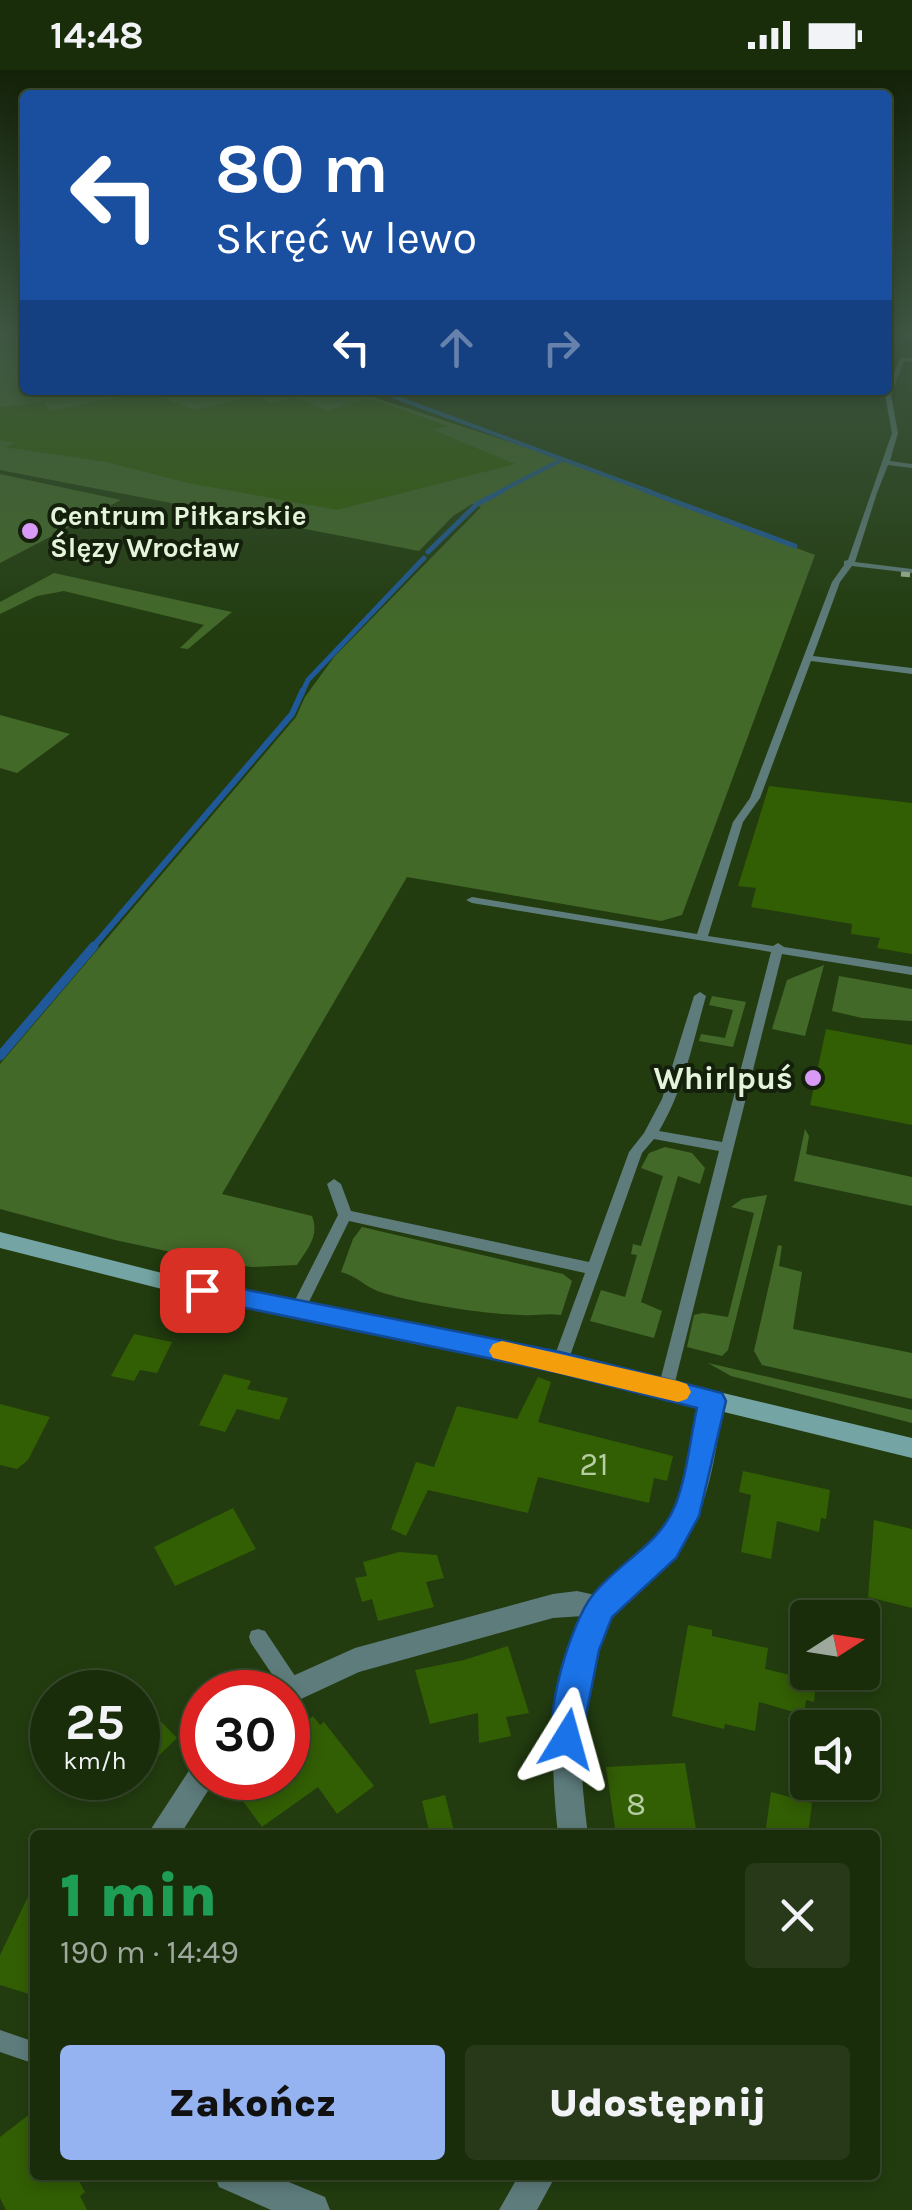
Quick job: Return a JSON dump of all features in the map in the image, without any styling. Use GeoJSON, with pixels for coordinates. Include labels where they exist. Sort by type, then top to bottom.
{"type":"FeatureCollection","features":[{"type":"Feature","properties":{"kind":"street"},"geometry":{"type":"LineString","coordinates":[[0,1240],[170,1284],[560,1363],[912,1448]]}},
{"type":"Feature","properties":{"kind":"street"},"geometry":{"type":"LineString","coordinates":[[572,1830],[566,1765],[568,1713],[584,1650],[600,1608],[665,1549],[689,1507],[712,1401]]}},
{"type":"Feature","properties":{"kind":"street"},"geometry":{"type":"LineString","coordinates":[[310,1681],[356,1661],[553,1606],[577,1603],[600,1608]]}},
{"type":"Feature","properties":{"kind":"street"},"geometry":{"type":"LineString","coordinates":[[165,1830],[186,1800]]}},
{"type":"Feature","properties":{"kind":"street"},"geometry":{"type":"LineString","coordinates":[[243,2180],[312,2210]]}},
{"type":"Feature","properties":{"kind":"street"},"geometry":{"type":"LineString","coordinates":[[516,2210],[536,2180]]}},
{"type":"Feature","properties":{"kind":"lane"},"geometry":{"type":"LineString","coordinates":[[701,938],[738,822],[755,798],[806,658],[852,560],[896,433]]}},
{"type":"Feature","properties":{"kind":"lane"},"geometry":{"type":"LineString","coordinates":[[886,463],[912,466]]}},
{"type":"Feature","properties":{"kind":"lane"},"geometry":{"type":"LineString","coordinates":[[847,564],[912,571]]}},
{"type":"Feature","properties":{"kind":"lane"},"geometry":{"type":"LineString","coordinates":[[806,658],[912,671]]}},
{"type":"Feature","properties":{"kind":"lane"},"geometry":{"type":"LineString","coordinates":[[472,900],[912,970]]}},
{"type":"Feature","properties":{"kind":"lane"},"geometry":{"type":"LineString","coordinates":[[666,1388],[778,948]]}},
{"type":"Feature","properties":{"kind":"lane"},"geometry":{"type":"LineString","coordinates":[[560,1363],[636,1152],[653,1134],[700,996]]}},
{"type":"Feature","properties":{"kind":"lane"},"geometry":{"type":"LineString","coordinates":[[653,1134],[725,1148]]}},
{"type":"Feature","properties":{"kind":"lane"},"geometry":{"type":"LineString","coordinates":[[298,1310],[345,1215],[334,1184]]}},
{"type":"Feature","properties":{"kind":"lane"},"geometry":{"type":"LineString","coordinates":[[345,1215],[594,1269]]}},
{"type":"Feature","properties":{"kind":"lane"},"geometry":{"type":"LineString","coordinates":[[258,1637],[278,1670]]}},
{"type":"Feature","properties":{"kind":"lane"},"geometry":{"type":"LineString","coordinates":[[0,2041],[30,2051]]}},
{"type":"Feature","properties":{"kind":"green space"},"geometry":{"type":"Polygon","coordinates":[[[0,433],[482,433],[815,555],[682,915],[661,921],[407,877],[222,1194],[312,1216],[313,1236],[297,1265],[227,1264],[115,1240],[0,1209],[0,1064],[296,717],[305,697],[334,657],[481,507],[472,504],[453,516],[419,551],[0,470],[0,433]]]}},
{"type":"Feature","properties":{"kind":"green space","name":"Centrum Piłkarskie Ślęzy Wrocław"},"geometry":{"type":"Polygon","coordinates":[[[0,474],[121,500],[0,563],[0,474]]]}},
{"type":"Feature","properties":{"kind":"green space"},"geometry":{"type":"Polygon","coordinates":[[[54,573],[232,612],[188,649],[180,648],[204,625],[64,591],[37,596],[0,614],[0,602],[54,573]]]}},
{"type":"Feature","properties":{"kind":"green space"},"geometry":{"type":"Polygon","coordinates":[[[0,715],[70,734],[17,773],[0,768],[0,715]]]}},
{"type":"Feature","properties":{"kind":"green space"},"geometry":{"type":"Polygon","coordinates":[[[824,965],[805,1036],[772,1029],[787,980],[824,965]]]}},
{"type":"Feature","properties":{"kind":"green space"},"geometry":{"type":"Polygon","coordinates":[[[839,976],[912,989],[912,1021],[862,1018],[832,1011],[839,976]]]}},
{"type":"Feature","properties":{"kind":"green space"},"geometry":{"type":"Polygon","coordinates":[[[712,996],[746,1002],[733,1047],[699,1041],[701,1034],[725,1038],[733,1010],[709,1005],[712,996]]]}},
{"type":"Feature","properties":{"kind":"green space"},"geometry":{"type":"Polygon","coordinates":[[[805,1129],[809,1136],[806,1154],[912,1177],[912,1206],[794,1181],[805,1129]]]}},
{"type":"Feature","properties":{"kind":"green space"},"geometry":{"type":"Polygon","coordinates":[[[665,1147],[692,1153],[705,1168],[700,1184],[678,1176],[641,1302],[662,1311],[654,1338],[590,1321],[601,1290],[625,1297],[637,1255],[631,1254],[633,1244],[641,1246],[663,1176],[641,1168],[649,1153],[665,1147]]]}},
{"type":"Feature","properties":{"kind":"green space"},"geometry":{"type":"Polygon","coordinates":[[[767,1195],[728,1350],[722,1356],[687,1347],[694,1315],[728,1317],[754,1213],[731,1207],[742,1199],[767,1195]]]}},
{"type":"Feature","properties":{"kind":"green space"},"geometry":{"type":"Polygon","coordinates":[[[362,1227],[563,1274],[572,1281],[561,1315],[471,1310],[377,1291],[341,1272],[353,1239],[362,1227]]]}},
{"type":"Feature","properties":{"kind":"green space"},"geometry":{"type":"Polygon","coordinates":[[[778,1245],[782,1246],[779,1266],[802,1272],[793,1329],[912,1353],[912,1399],[762,1365],[754,1351],[778,1245]]]}},
{"type":"Feature","properties":{"kind":"green space"},"geometry":{"type":"Polygon","coordinates":[[[708,1363],[912,1410],[912,1423],[731,1376],[708,1363]]]}},
{"type":"Feature","properties":{"kind":"building"},"geometry":{"type":"Polygon","coordinates":[[[0,433],[440,433],[515,464],[337,510],[188,483],[106,462],[5,447],[16,443],[0,440],[0,433]]]}},
{"type":"Feature","properties":{"kind":"building"},"geometry":{"type":"Polygon","coordinates":[[[769,786],[912,803],[912,954],[877,948],[880,938],[851,934],[852,924],[751,907],[756,888],[738,886],[769,786]]]}},
{"type":"Feature","properties":{"kind":"building"},"geometry":{"type":"Polygon","coordinates":[[[826,1029],[912,1045],[912,1125],[810,1105],[826,1029]]]}},
{"type":"Feature","properties":{"kind":"building"},"geometry":{"type":"Polygon","coordinates":[[[134,1334],[172,1342],[157,1373],[140,1370],[134,1381],[111,1376],[134,1334]]]}},
{"type":"Feature","properties":{"kind":"building"},"geometry":{"type":"Polygon","coordinates":[[[224,1374],[251,1381],[247,1389],[288,1398],[279,1420],[237,1409],[225,1432],[199,1425],[224,1374]]]}},
{"type":"Feature","properties":{"kind":"building"},"geometry":{"type":"Polygon","coordinates":[[[538,1377],[551,1382],[538,1422],[673,1456],[667,1481],[654,1478],[649,1503],[538,1477],[528,1513],[428,1490],[406,1536],[391,1529],[416,1462],[434,1467],[457,1406],[517,1419],[538,1377]]]}},
{"type":"Feature","properties":{"kind":"building"},"geometry":{"type":"Polygon","coordinates":[[[0,1404],[50,1417],[28,1460],[17,1469],[0,1465],[0,1404]]]}},
{"type":"Feature","properties":{"kind":"building"},"geometry":{"type":"Polygon","coordinates":[[[743,1471],[830,1490],[826,1519],[821,1518],[819,1532],[777,1521],[771,1559],[741,1552],[751,1495],[739,1492],[743,1471]]]}},
{"type":"Feature","properties":{"kind":"building"},"geometry":{"type":"Polygon","coordinates":[[[233,1508],[256,1549],[175,1586],[154,1547],[233,1508]]]}},
{"type":"Feature","properties":{"kind":"building"},"geometry":{"type":"Polygon","coordinates":[[[874,1520],[912,1529],[912,1608],[868,1597],[874,1520]]]}},
{"type":"Feature","properties":{"kind":"building"},"geometry":{"type":"Polygon","coordinates":[[[399,1552],[437,1555],[444,1578],[426,1582],[434,1607],[378,1621],[372,1599],[362,1602],[355,1578],[367,1576],[363,1562],[399,1552]]]}},
{"type":"Feature","properties":{"kind":"building"},"geometry":{"type":"Polygon","coordinates":[[[688,1625],[712,1630],[712,1636],[768,1648],[765,1669],[790,1675],[790,1690],[815,1690],[814,1702],[806,1700],[805,1710],[790,1711],[759,1702],[755,1731],[725,1724],[724,1729],[672,1716],[688,1625]]]}},
{"type":"Feature","properties":{"kind":"building"},"geometry":{"type":"Polygon","coordinates":[[[508,1646],[529,1713],[506,1717],[511,1736],[479,1743],[478,1713],[430,1724],[415,1670],[508,1646]]]}},
{"type":"Feature","properties":{"kind":"building"},"geometry":{"type":"Polygon","coordinates":[[[313,1716],[320,1725],[324,1722],[374,1786],[337,1814],[318,1787],[310,1793],[313,1716]]]}},
{"type":"Feature","properties":{"kind":"building"},"geometry":{"type":"Polygon","coordinates":[[[160,1721],[177,1738],[160,1755],[160,1721]]]}},
{"type":"Feature","properties":{"kind":"building"},"geometry":{"type":"Polygon","coordinates":[[[685,1763],[696,1830],[615,1830],[606,1767],[685,1763]]]}},
{"type":"Feature","properties":{"kind":"building"},"geometry":{"type":"Polygon","coordinates":[[[771,1792],[812,1803],[809,1830],[766,1830],[771,1792]]]}},
{"type":"Feature","properties":{"kind":"building"},"geometry":{"type":"Polygon","coordinates":[[[445,1795],[454,1830],[429,1830],[422,1801],[445,1795]]]}},
{"type":"Feature","properties":{"kind":"building"},"geometry":{"type":"Polygon","coordinates":[[[242,1800],[300,1800],[262,1827],[242,1800]]]}},
{"type":"Feature","properties":{"kind":"building"},"geometry":{"type":"Polygon","coordinates":[[[30,1892],[29,1994],[0,1985],[0,1955],[30,1892]]]}},
{"type":"Feature","properties":{"kind":"building"},"geometry":{"type":"Polygon","coordinates":[[[30,2114],[30,2180],[79,2180],[87,2210],[6,2210],[0,2198],[0,2137],[30,2114]]]}},
{"type":"Feature","properties":{"kind":"waterway"},"geometry":{"type":"LineString","coordinates":[[492,433],[563,459]]}},
{"type":"Feature","properties":{"kind":"waterway"},"geometry":{"type":"LineString","coordinates":[[499,492],[563,459]]}},
{"type":"Feature","properties":{"kind":"waterway"},"geometry":{"type":"LineString","coordinates":[[563,459],[651,492]]}},
{"type":"Feature","properties":{"kind":"waterway"},"geometry":{"type":"LineString","coordinates":[[428,552],[477,504],[504,490]]}},
{"type":"Feature","properties":{"kind":"waterway"},"geometry":{"type":"LineString","coordinates":[[644,490],[795,546]]}},
{"type":"Feature","properties":{"kind":"waterway"},"geometry":{"type":"LineString","coordinates":[[302,693],[308,680],[424,558]]}},
{"type":"Feature","properties":{"kind":"waterway"},"geometry":{"type":"LineString","coordinates":[[92,948],[292,714],[303,690]]}},
{"type":"Feature","properties":{"kind":"waterway"},"geometry":{"type":"LineString","coordinates":[[0,1056],[94,946]]}},
{"type":"Feature","properties":{"kind":"railway"},"geometry":{"type":"LineString","coordinates":[[901,574],[912,575]]}},
{"type":"Feature","properties":{"kind":"slow traffic"},"geometry":{"type":"LineString","coordinates":[[502,1351],[678,1392]]}},
{"type":"Feature","properties":{"kind":"place","name":"Centrum Piłkarskie Ślęzy Wrocław"},"geometry":{"type":"Point","coordinates":[30,531]}},
{"type":"Feature","properties":{"kind":"place","name":"Whirlpuś"},"geometry":{"type":"Point","coordinates":[813,1078]}},
{"type":"Feature","properties":{"kind":"route"},"geometry":{"type":"LineString","coordinates":[[202,1290],[560,1363],[712,1401],[689,1507],[665,1549],[600,1608],[584,1650],[568,1713],[567,1739]]}}]}
